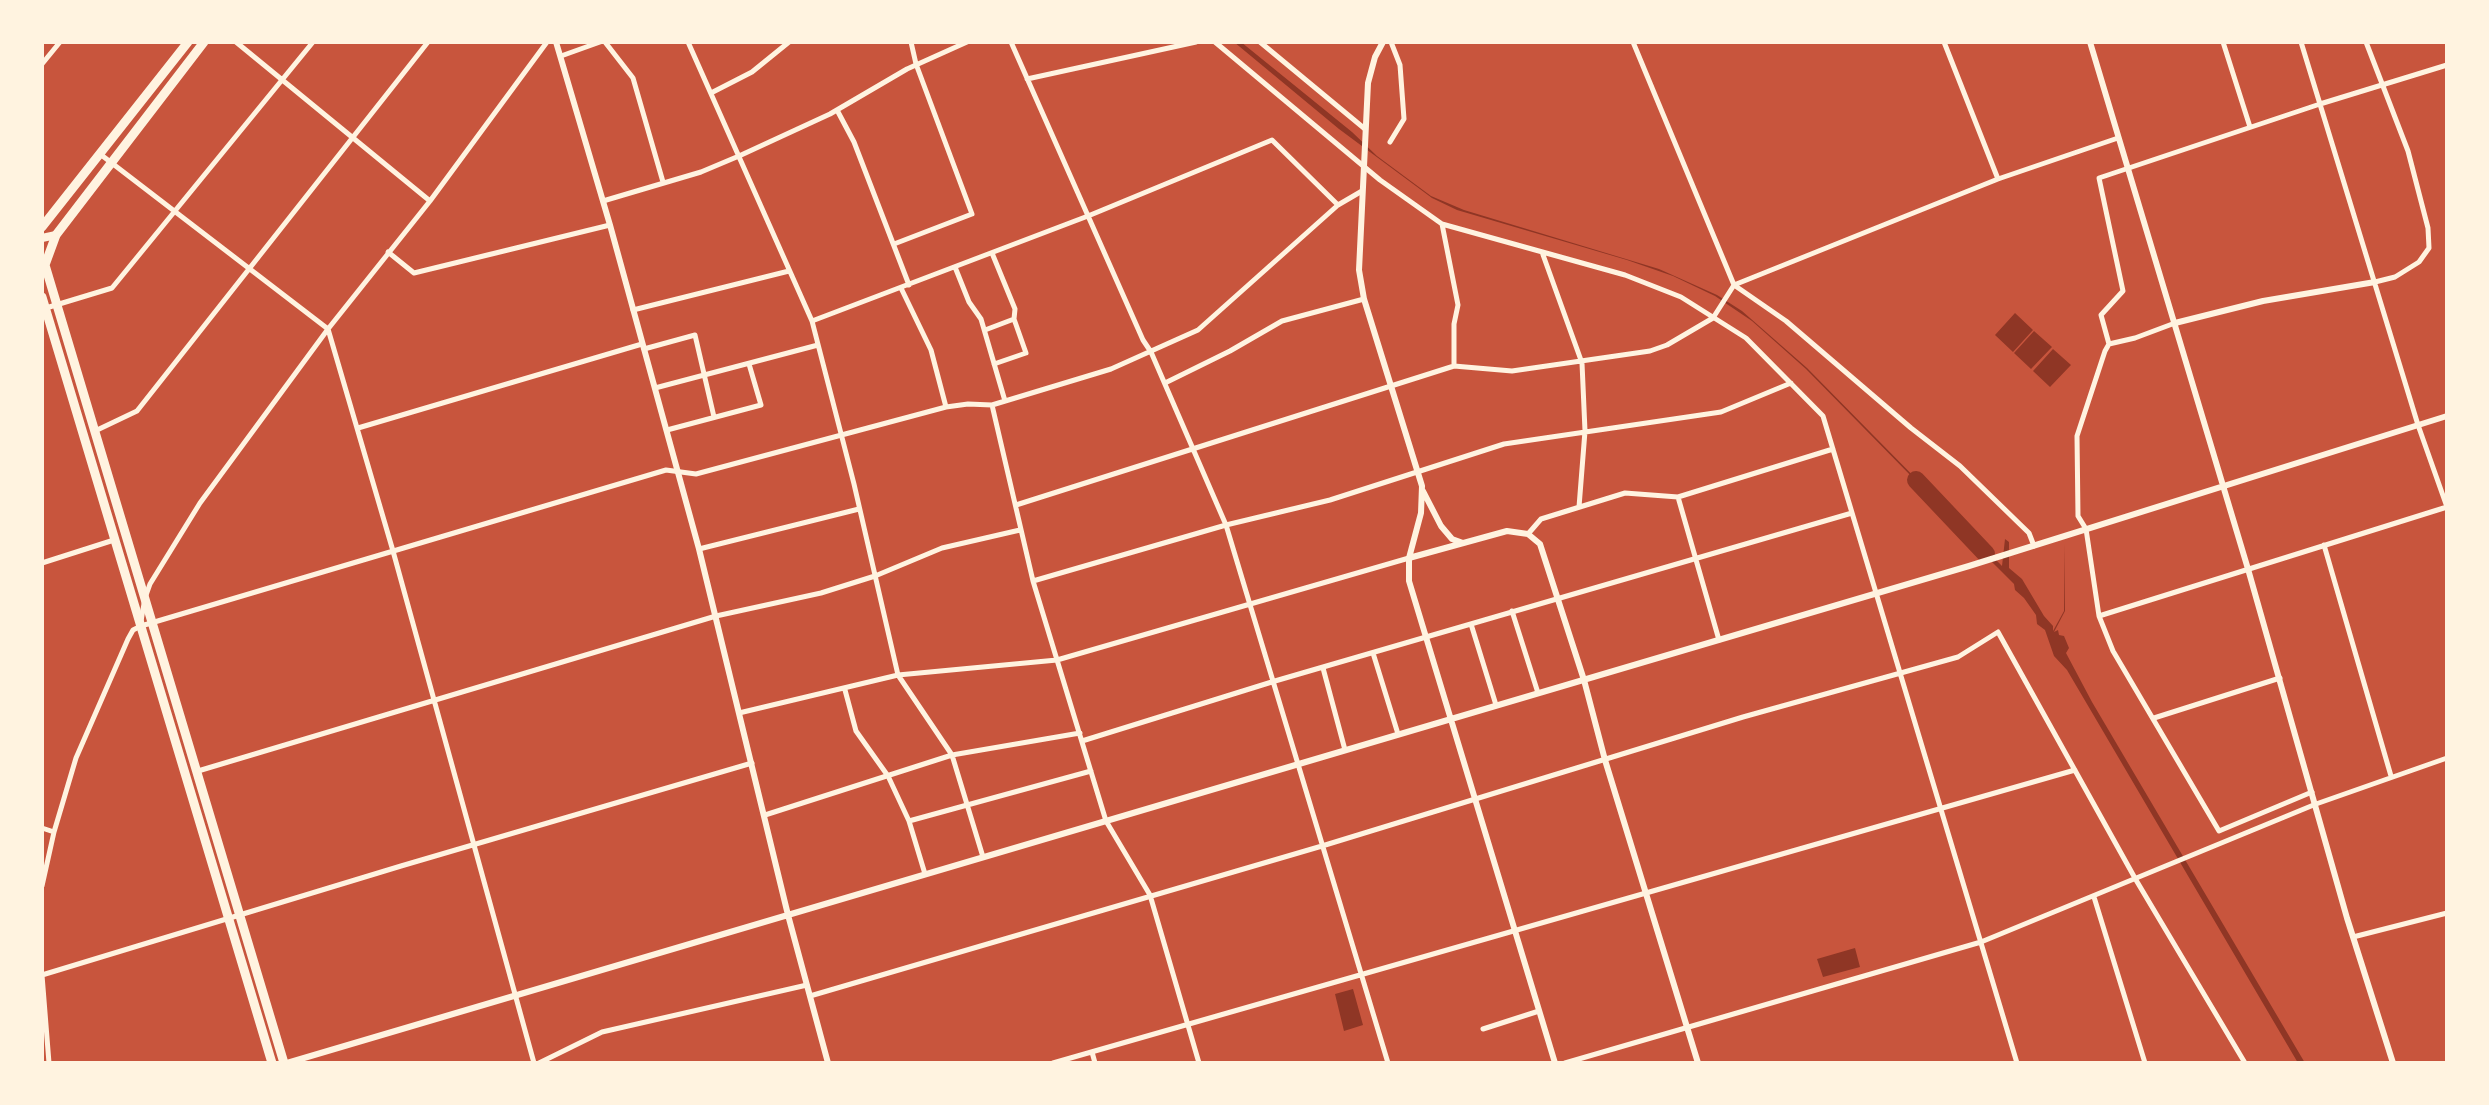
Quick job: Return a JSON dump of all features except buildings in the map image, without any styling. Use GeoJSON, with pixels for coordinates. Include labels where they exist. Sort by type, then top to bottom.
{"type":"FeatureCollection","features":[{"type":"Feature","properties":{"kind":"highway"},"geometry":{"type":"LineString","coordinates":[[42,227],[188,42]]}},
{"type":"Feature","properties":{"kind":"highway"},"geometry":{"type":"LineString","coordinates":[[204,42],[56,235],[44,261],[286,1063]]}},
{"type":"Feature","properties":{"kind":"highway"},"geometry":{"type":"LineString","coordinates":[[43,301],[272,1063]]}},
{"type":"Feature","properties":{"kind":"main road"},"geometry":{"type":"LineString","coordinates":[[42,238],[56,235]]}},
{"type":"Feature","properties":{"kind":"street"},"geometry":{"type":"LineString","coordinates":[[42,64],[60,42]]}},
{"type":"Feature","properties":{"kind":"street"},"geometry":{"type":"LineString","coordinates":[[236,42],[430,201]]}},
{"type":"Feature","properties":{"kind":"street"},"geometry":{"type":"LineString","coordinates":[[43,301],[57,304],[112,288],[313,42]]}},
{"type":"Feature","properties":{"kind":"street"},"geometry":{"type":"LineString","coordinates":[[83,436],[137,411],[428,42]]}},
{"type":"Feature","properties":{"kind":"street"},"geometry":{"type":"LineString","coordinates":[[141,626],[145,598],[168,552],[200,503],[547,42]]}},
{"type":"Feature","properties":{"kind":"street"},"geometry":{"type":"LineString","coordinates":[[556,42],[699,549],[788,915],[828,1063]]}},
{"type":"Feature","properties":{"kind":"street"},"geometry":{"type":"LineString","coordinates":[[561,56],[602,42],[633,78],[663,182]]}},
{"type":"Feature","properties":{"kind":"street"},"geometry":{"type":"LineString","coordinates":[[688,42],[812,321],[898,675],[952,755],[983,857]]}},
{"type":"Feature","properties":{"kind":"street"},"geometry":{"type":"LineString","coordinates":[[711,93],[752,72],[789,42]]}},
{"type":"Feature","properties":{"kind":"street"},"geometry":{"type":"LineString","coordinates":[[894,244],[972,214],[916,64],[911,42]]}},
{"type":"Feature","properties":{"kind":"street"},"geometry":{"type":"LineString","coordinates":[[603,201],[701,172],[739,156],[837,110],[916,64],[967,42]]}},
{"type":"Feature","properties":{"kind":"street"},"geometry":{"type":"LineString","coordinates":[[1011,42],[1226,525],[1388,1063]]}},
{"type":"Feature","properties":{"kind":"street"},"geometry":{"type":"LineString","coordinates":[[1027,79],[1196,42]]}},
{"type":"Feature","properties":{"kind":"street"},"geometry":{"type":"LineString","coordinates":[[1215,42],[1442,224],[1654,285],[1707,311],[1746,338],[1823,416],[2017,1063]]}},
{"type":"Feature","properties":{"kind":"street"},"geometry":{"type":"LineString","coordinates":[[1383,42],[1368,83],[1359,270],[1364,299],[1423,491],[1447,535],[1466,543]]}},
{"type":"Feature","properties":{"kind":"street"},"geometry":{"type":"LineString","coordinates":[[1390,142],[1404,119],[1400,65],[1391,42]]}},
{"type":"Feature","properties":{"kind":"street"},"geometry":{"type":"LineString","coordinates":[[1633,42],[1733,286],[1786,321],[1960,466],[2029,533],[2034,546]]}},
{"type":"Feature","properties":{"kind":"street"},"geometry":{"type":"LineString","coordinates":[[1944,42],[1998,179]]}},
{"type":"Feature","properties":{"kind":"street"},"geometry":{"type":"LineString","coordinates":[[2090,42],[2248,569],[2353,937],[2393,1063]]}},
{"type":"Feature","properties":{"kind":"street"},"geometry":{"type":"LineString","coordinates":[[2223,42],[2250,127]]}},
{"type":"Feature","properties":{"kind":"street"},"geometry":{"type":"LineString","coordinates":[[2099,616],[2447,507],[2418,425],[2301,42]]}},
{"type":"Feature","properties":{"kind":"street"},"geometry":{"type":"LineString","coordinates":[[2109,344],[2175,323],[2263,301],[2395,277],[2419,262],[2429,248],[2428,228],[2408,151],[2366,42]]}},
{"type":"Feature","properties":{"kind":"street"},"geometry":{"type":"LineString","coordinates":[[1263,43],[1365,131]]}},
{"type":"Feature","properties":{"kind":"street"},"geometry":{"type":"LineString","coordinates":[[2313,792],[2219,831],[2113,651],[2099,616],[2086,529],[2078,516],[2077,436],[2109,344],[2101,315],[2123,291],[2099,178],[2447,65]]}},
{"type":"Feature","properties":{"kind":"street"},"geometry":{"type":"LineString","coordinates":[[837,110],[854,142],[909,285]]}},
{"type":"Feature","properties":{"kind":"street"},"geometry":{"type":"LineString","coordinates":[[1016,505],[1454,366],[1512,371],[1650,351],[1667,345],[1715,316],[1733,286],[1998,179],[2118,138]]}},
{"type":"Feature","properties":{"kind":"street"},"geometry":{"type":"LineString","coordinates":[[812,321],[1088,216],[1272,140],[1338,205]]}},
{"type":"Feature","properties":{"kind":"street"},"geometry":{"type":"LineString","coordinates":[[100,154],[328,329],[393,551],[515,995],[537,1063],[602,1032],[807,985]]}},
{"type":"Feature","properties":{"kind":"street"},"geometry":{"type":"LineString","coordinates":[[42,886],[76,758],[133,630],[666,470],[696,474],[946,407],[992,405],[1111,369],[1198,330],[1338,205],[1362,191]]}},
{"type":"Feature","properties":{"kind":"street"},"geometry":{"type":"LineString","coordinates":[[1442,224],[1458,305],[1454,324],[1454,366]]}},
{"type":"Feature","properties":{"kind":"street"},"geometry":{"type":"LineString","coordinates":[[388,252],[414,273],[610,225]]}},
{"type":"Feature","properties":{"kind":"street"},"geometry":{"type":"LineString","coordinates":[[1542,251],[1582,363],[1585,431],[1579,507]]}},
{"type":"Feature","properties":{"kind":"street"},"geometry":{"type":"LineString","coordinates":[[992,253],[1015,309],[1014,319],[1026,353],[994,364]]}},
{"type":"Feature","properties":{"kind":"street"},"geometry":{"type":"LineString","coordinates":[[955,267],[969,302],[981,319],[1005,401]]}},
{"type":"Feature","properties":{"kind":"street"},"geometry":{"type":"LineString","coordinates":[[633,310],[789,271]]}},
{"type":"Feature","properties":{"kind":"street"},"geometry":{"type":"LineString","coordinates":[[901,288],[931,350],[946,407]]}},
{"type":"Feature","properties":{"kind":"street"},"geometry":{"type":"LineString","coordinates":[[1165,383],[1282,321],[1364,299]]}},
{"type":"Feature","properties":{"kind":"street"},"geometry":{"type":"LineString","coordinates":[[985,330],[1014,319]]}},
{"type":"Feature","properties":{"kind":"street"},"geometry":{"type":"LineString","coordinates":[[358,428],[643,346],[695,335],[714,417]]}},
{"type":"Feature","properties":{"kind":"street"},"geometry":{"type":"LineString","coordinates":[[655,388],[818,345]]}},
{"type":"Feature","properties":{"kind":"street"},"geometry":{"type":"LineString","coordinates":[[667,430],[761,405],[749,364]]}},
{"type":"Feature","properties":{"kind":"street"},"geometry":{"type":"LineString","coordinates":[[1033,581],[1226,525],[1330,500],[1504,444],[1721,412],[1791,383]]}},
{"type":"Feature","properties":{"kind":"street"},"geometry":{"type":"LineString","coordinates":[[992,405],[1033,581],[1106,821],[1150,895],[1199,1063]]}},
{"type":"Feature","properties":{"kind":"street"},"geometry":{"type":"LineString","coordinates":[[286,1063],[1969,566],[2447,416]]}},
{"type":"Feature","properties":{"kind":"street"},"geometry":{"type":"LineString","coordinates":[[1528,534],[1541,519],[1625,493],[1678,497],[1833,449]]}},
{"type":"Feature","properties":{"kind":"street"},"geometry":{"type":"LineString","coordinates":[[1423,491],[1421,513],[1409,558],[1409,581],[1555,1063]]}},
{"type":"Feature","properties":{"kind":"street"},"geometry":{"type":"LineString","coordinates":[[1678,497],[1719,640]]}},
{"type":"Feature","properties":{"kind":"street"},"geometry":{"type":"LineString","coordinates":[[699,549],[859,509]]}},
{"type":"Feature","properties":{"kind":"street"},"geometry":{"type":"LineString","coordinates":[[1082,741],[1275,681],[1852,513]]}},
{"type":"Feature","properties":{"kind":"street"},"geometry":{"type":"LineString","coordinates":[[185,775],[716,616],[821,593],[875,576],[942,548],[1020,530]]}},
{"type":"Feature","properties":{"kind":"street"},"geometry":{"type":"LineString","coordinates":[[739,713],[898,675],[1057,660],[1507,531],[1528,534],[1543,551],[1698,1063]]}},
{"type":"Feature","properties":{"kind":"street"},"geometry":{"type":"LineString","coordinates":[[42,563],[115,540]]}},
{"type":"Feature","properties":{"kind":"street"},"geometry":{"type":"LineString","coordinates":[[2324,545],[2391,776]]}},
{"type":"Feature","properties":{"kind":"street"},"geometry":{"type":"LineString","coordinates":[[1512,611],[1538,693]]}},
{"type":"Feature","properties":{"kind":"street"},"geometry":{"type":"LineString","coordinates":[[1471,624],[1496,705]]}},
{"type":"Feature","properties":{"kind":"street"},"geometry":{"type":"LineString","coordinates":[[810,996],[1958,657],[1998,632],[2136,880],[2245,1063]]}},
{"type":"Feature","properties":{"kind":"street"},"geometry":{"type":"LineString","coordinates":[[1373,653],[1398,734]]}},
{"type":"Feature","properties":{"kind":"street"},"geometry":{"type":"LineString","coordinates":[[1323,668],[1345,750]]}},
{"type":"Feature","properties":{"kind":"street"},"geometry":{"type":"LineString","coordinates":[[2154,718],[2280,678]]}},
{"type":"Feature","properties":{"kind":"street"},"geometry":{"type":"LineString","coordinates":[[845,689],[856,731],[888,776],[909,821],[925,874]]}},
{"type":"Feature","properties":{"kind":"street"},"geometry":{"type":"LineString","coordinates":[[765,815],[952,755],[1080,733]]}},
{"type":"Feature","properties":{"kind":"street"},"geometry":{"type":"LineString","coordinates":[[1565,1063],[1981,942],[2316,804],[2447,758]]}},
{"type":"Feature","properties":{"kind":"street"},"geometry":{"type":"LineString","coordinates":[[49,1063],[42,975],[752,763]]}},
{"type":"Feature","properties":{"kind":"street"},"geometry":{"type":"LineString","coordinates":[[1053,1063],[2075,770]]}},
{"type":"Feature","properties":{"kind":"street"},"geometry":{"type":"LineString","coordinates":[[909,821],[1091,771]]}},
{"type":"Feature","properties":{"kind":"street"},"geometry":{"type":"LineString","coordinates":[[42,828],[54,832]]}},
{"type":"Feature","properties":{"kind":"street"},"geometry":{"type":"LineString","coordinates":[[2094,897],[2145,1063]]}},
{"type":"Feature","properties":{"kind":"street"},"geometry":{"type":"LineString","coordinates":[[2353,937],[2447,913]]}},
{"type":"Feature","properties":{"kind":"street"},"geometry":{"type":"LineString","coordinates":[[1483,1029],[1540,1011]]}},
{"type":"Feature","properties":{"kind":"street"},"geometry":{"type":"LineString","coordinates":[[1092,1052],[1095,1063]]}},
{"type":"Feature","properties":{"kind":"shaded area"},"geometry":{"type":"Polygon","coordinates":[[[1234,42],[1241,42],[1377,156],[1431,196],[1464,210],[1659,269],[1717,295],[1742,311],[1807,368],[2002,566],[2005,539],[2009,542],[2009,568],[2022,579],[2053,626],[2053,631],[2064,611],[2065,544],[2065,611],[2054,632],[2058,630],[2059,635],[2064,636],[2069,648],[2066,653],[2092,702],[2305,1063],[2298,1063],[2067,670],[2054,656],[2045,630],[2037,624],[2036,615],[2015,590],[2014,584],[1806,369],[1752,321],[1715,296],[1673,276],[1457,210],[1432,198],[1339,129],[1234,42]]]}},
{"type":"Feature","properties":{"kind":"shaded area"},"geometry":{"type":"Polygon","coordinates":[[[2015,313],[2033,330],[2013,352],[1995,335],[2015,313]]]}},
{"type":"Feature","properties":{"kind":"shaded area"},"geometry":{"type":"Polygon","coordinates":[[[2034,331],[2052,347],[2031,369],[2014,353],[2034,331]]]}},
{"type":"Feature","properties":{"kind":"shaded area"},"geometry":{"type":"Polygon","coordinates":[[[2053,349],[2071,365],[2050,387],[2033,371],[2053,349]]]}},
{"type":"Feature","properties":{"kind":"shaded area"},"geometry":{"type":"Polygon","coordinates":[[[1855,948],[1860,967],[1823,977],[1817,959],[1855,948]]]}},
{"type":"Feature","properties":{"kind":"shaded area"},"geometry":{"type":"Polygon","coordinates":[[[1353,989],[1363,1025],[1344,1031],[1335,994],[1353,989]]]}},
{"type":"Feature","properties":{"kind":"waterway"},"geometry":{"type":"LineString","coordinates":[[1916,480],[1986,554]]}}]}
